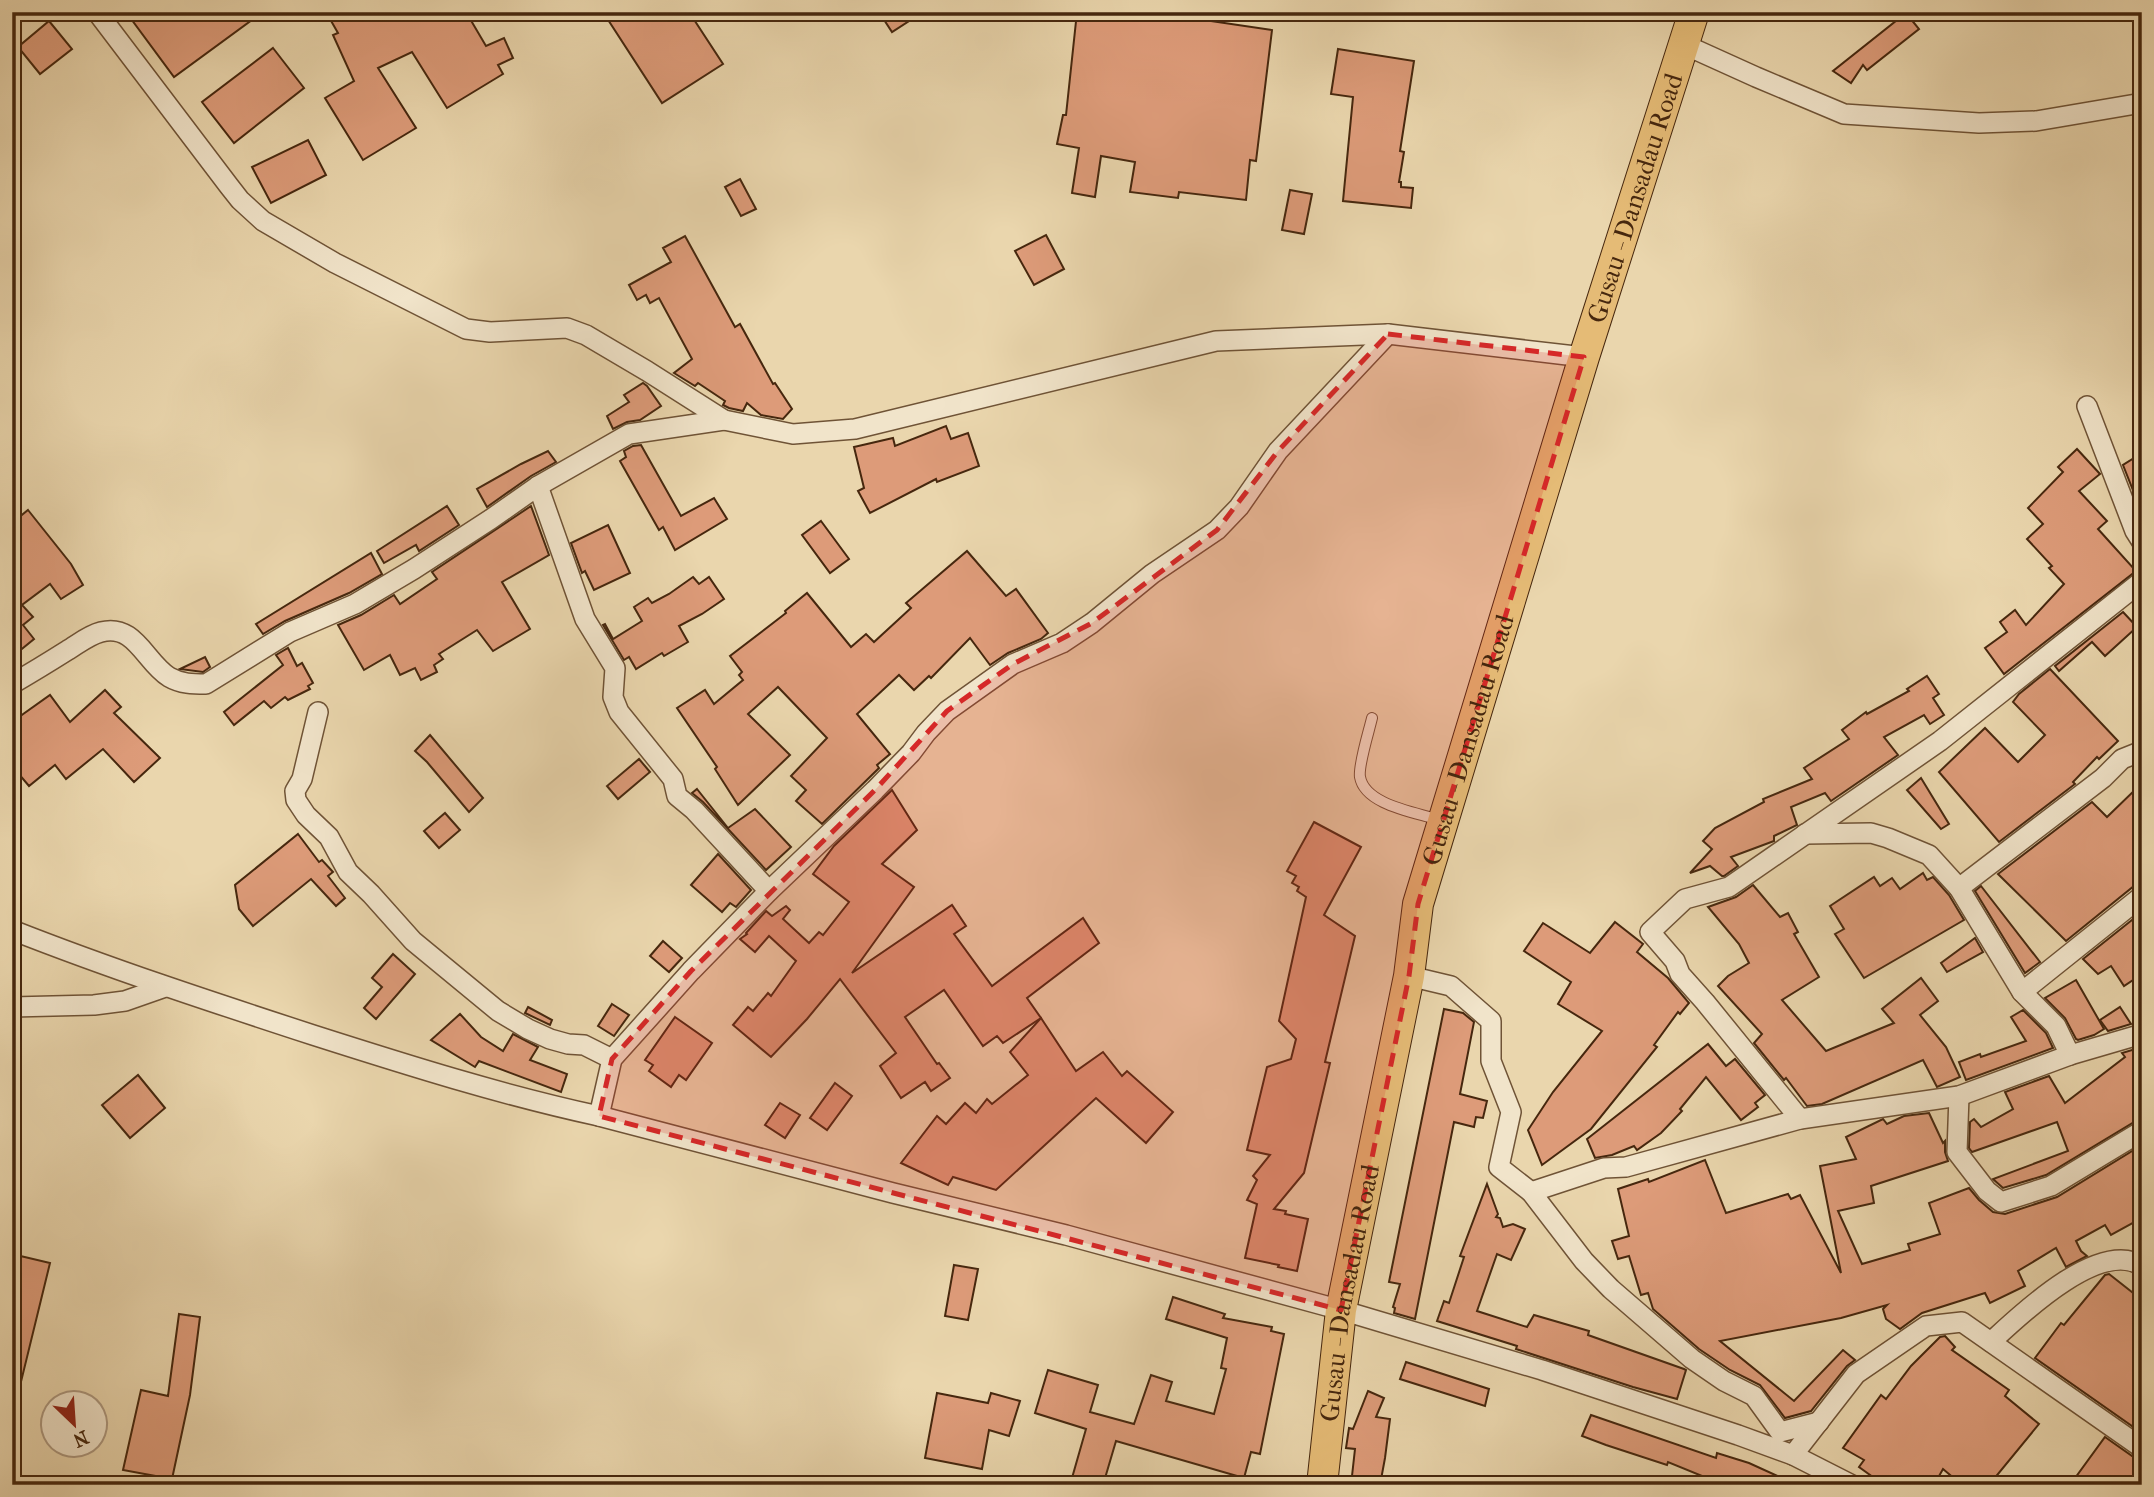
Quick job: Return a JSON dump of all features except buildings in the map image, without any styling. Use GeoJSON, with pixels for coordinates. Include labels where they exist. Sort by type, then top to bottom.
{"type":"FeatureCollection","features":[{"type":"Feature","properties":{"kind":"main road","name":"Gusau - Dansadau Road"},"geometry":{"type":"LineString","coordinates":[[1322,1485],[1340,1310],[1409,976],[1418,904],[1584,357],[1694,12]]}},
{"type":"Feature","properties":{"kind":"street"},"geometry":{"type":"LineString","coordinates":[[97,12],[240,200],[263,221],[335,263],[466,329],[490,332],[567,328],[586,335],[724,420]]}},
{"type":"Feature","properties":{"kind":"street"},"geometry":{"type":"LineString","coordinates":[[1683,44],[1844,114],[1979,123],[2025,122],[2142,103]]}},
{"type":"Feature","properties":{"kind":"street"},"geometry":{"type":"LineString","coordinates":[[599,1116],[612,1059],[691,971],[769,891],[884,781],[947,711],[1013,664],[1062,643],[1092,623],[1152,574],[1217,530],[1239,507],[1278,451],[1388,334]]}},
{"type":"Feature","properties":{"kind":"street"},"geometry":{"type":"LineString","coordinates":[[12,684],[90,636],[108,631],[130,636],[166,676],[190,684],[206,684],[290,632],[355,604],[414,569],[538,486],[629,434],[724,420],[793,434],[855,429],[1216,341],[1388,334],[1584,357]]}},
{"type":"Feature","properties":{"kind":"street"},"geometry":{"type":"LineString","coordinates":[[2087,407],[2142,542]]}},
{"type":"Feature","properties":{"kind":"street"},"geometry":{"type":"LineString","coordinates":[[538,486],[585,619],[615,668],[613,697],[619,712],[673,779],[677,796],[694,810],[769,891]]}},
{"type":"Feature","properties":{"kind":"street"},"geometry":{"type":"LineString","coordinates":[[1800,1119],[1680,974],[1675,961],[1650,932],[1685,899],[1729,887],[1940,741],[2142,582]]}},
{"type":"Feature","properties":{"kind":"street"},"geometry":{"type":"LineString","coordinates":[[318,712],[302,779],[295,792],[296,800],[306,816],[329,836],[348,872],[413,941],[498,1011],[550,1039],[584,1045],[612,1059]]}},
{"type":"Feature","properties":{"kind":"street"},"geometry":{"type":"LineString","coordinates":[[1959,888],[2103,778],[2122,759],[2142,751]]}},
{"type":"Feature","properties":{"kind":"street"},"geometry":{"type":"LineString","coordinates":[[1805,834],[1871,833],[1929,855],[1959,888],[2022,992],[2056,1026],[2070,1055]]}},
{"type":"Feature","properties":{"kind":"street"},"geometry":{"type":"LineString","coordinates":[[2022,992],[2142,896]]}},
{"type":"Feature","properties":{"kind":"street"},"geometry":{"type":"LineString","coordinates":[[12,930],[165,987],[428,1071],[557,1107],[1066,1235],[1340,1310],[1542,1370],[1793,1455],[1852,1485]]}},
{"type":"Feature","properties":{"kind":"street"},"geometry":{"type":"LineString","coordinates":[[1409,976],[1451,986],[1491,1021],[1491,1061],[1511,1112],[1499,1167],[1531,1192],[1584,1261],[1611,1289],[1692,1359],[1724,1381],[1754,1396],[1780,1432],[1819,1422]]}},
{"type":"Feature","properties":{"kind":"street"},"geometry":{"type":"LineString","coordinates":[[12,1007],[115,1003],[165,987]]}},
{"type":"Feature","properties":{"kind":"street"},"geometry":{"type":"LineString","coordinates":[[1531,1192],[1604,1168],[1626,1167],[1800,1119],[1959,1096],[2070,1055],[2142,1034]]}},
{"type":"Feature","properties":{"kind":"street"},"geometry":{"type":"LineString","coordinates":[[1959,1096],[1957,1152],[1987,1191],[2001,1202],[2051,1186],[2142,1131]]}},
{"type":"Feature","properties":{"kind":"street"},"geometry":{"type":"LineString","coordinates":[[1991,1342],[2033,1302],[2095,1264],[2125,1259],[2142,1266]]}},
{"type":"Feature","properties":{"kind":"street"},"geometry":{"type":"LineString","coordinates":[[1793,1455],[1856,1374],[1926,1326],[1962,1322],[2142,1448]]}},
{"type":"Feature","properties":{"kind":"lane"},"geometry":{"type":"LineString","coordinates":[[1371,718],[1359,776],[1365,792],[1376,800],[1442,821]]}},
{"type":"Feature","properties":{"kind":"highlighted area"},"geometry":{"type":"Polygon","coordinates":[[[1388,334],[1584,357],[1418,904],[1409,976],[1341,1310],[599,1116],[612,1059],[691,971],[875,790],[947,711],[1013,664],[1092,623],[1217,530],[1278,451],[1388,334]]]}}]}
